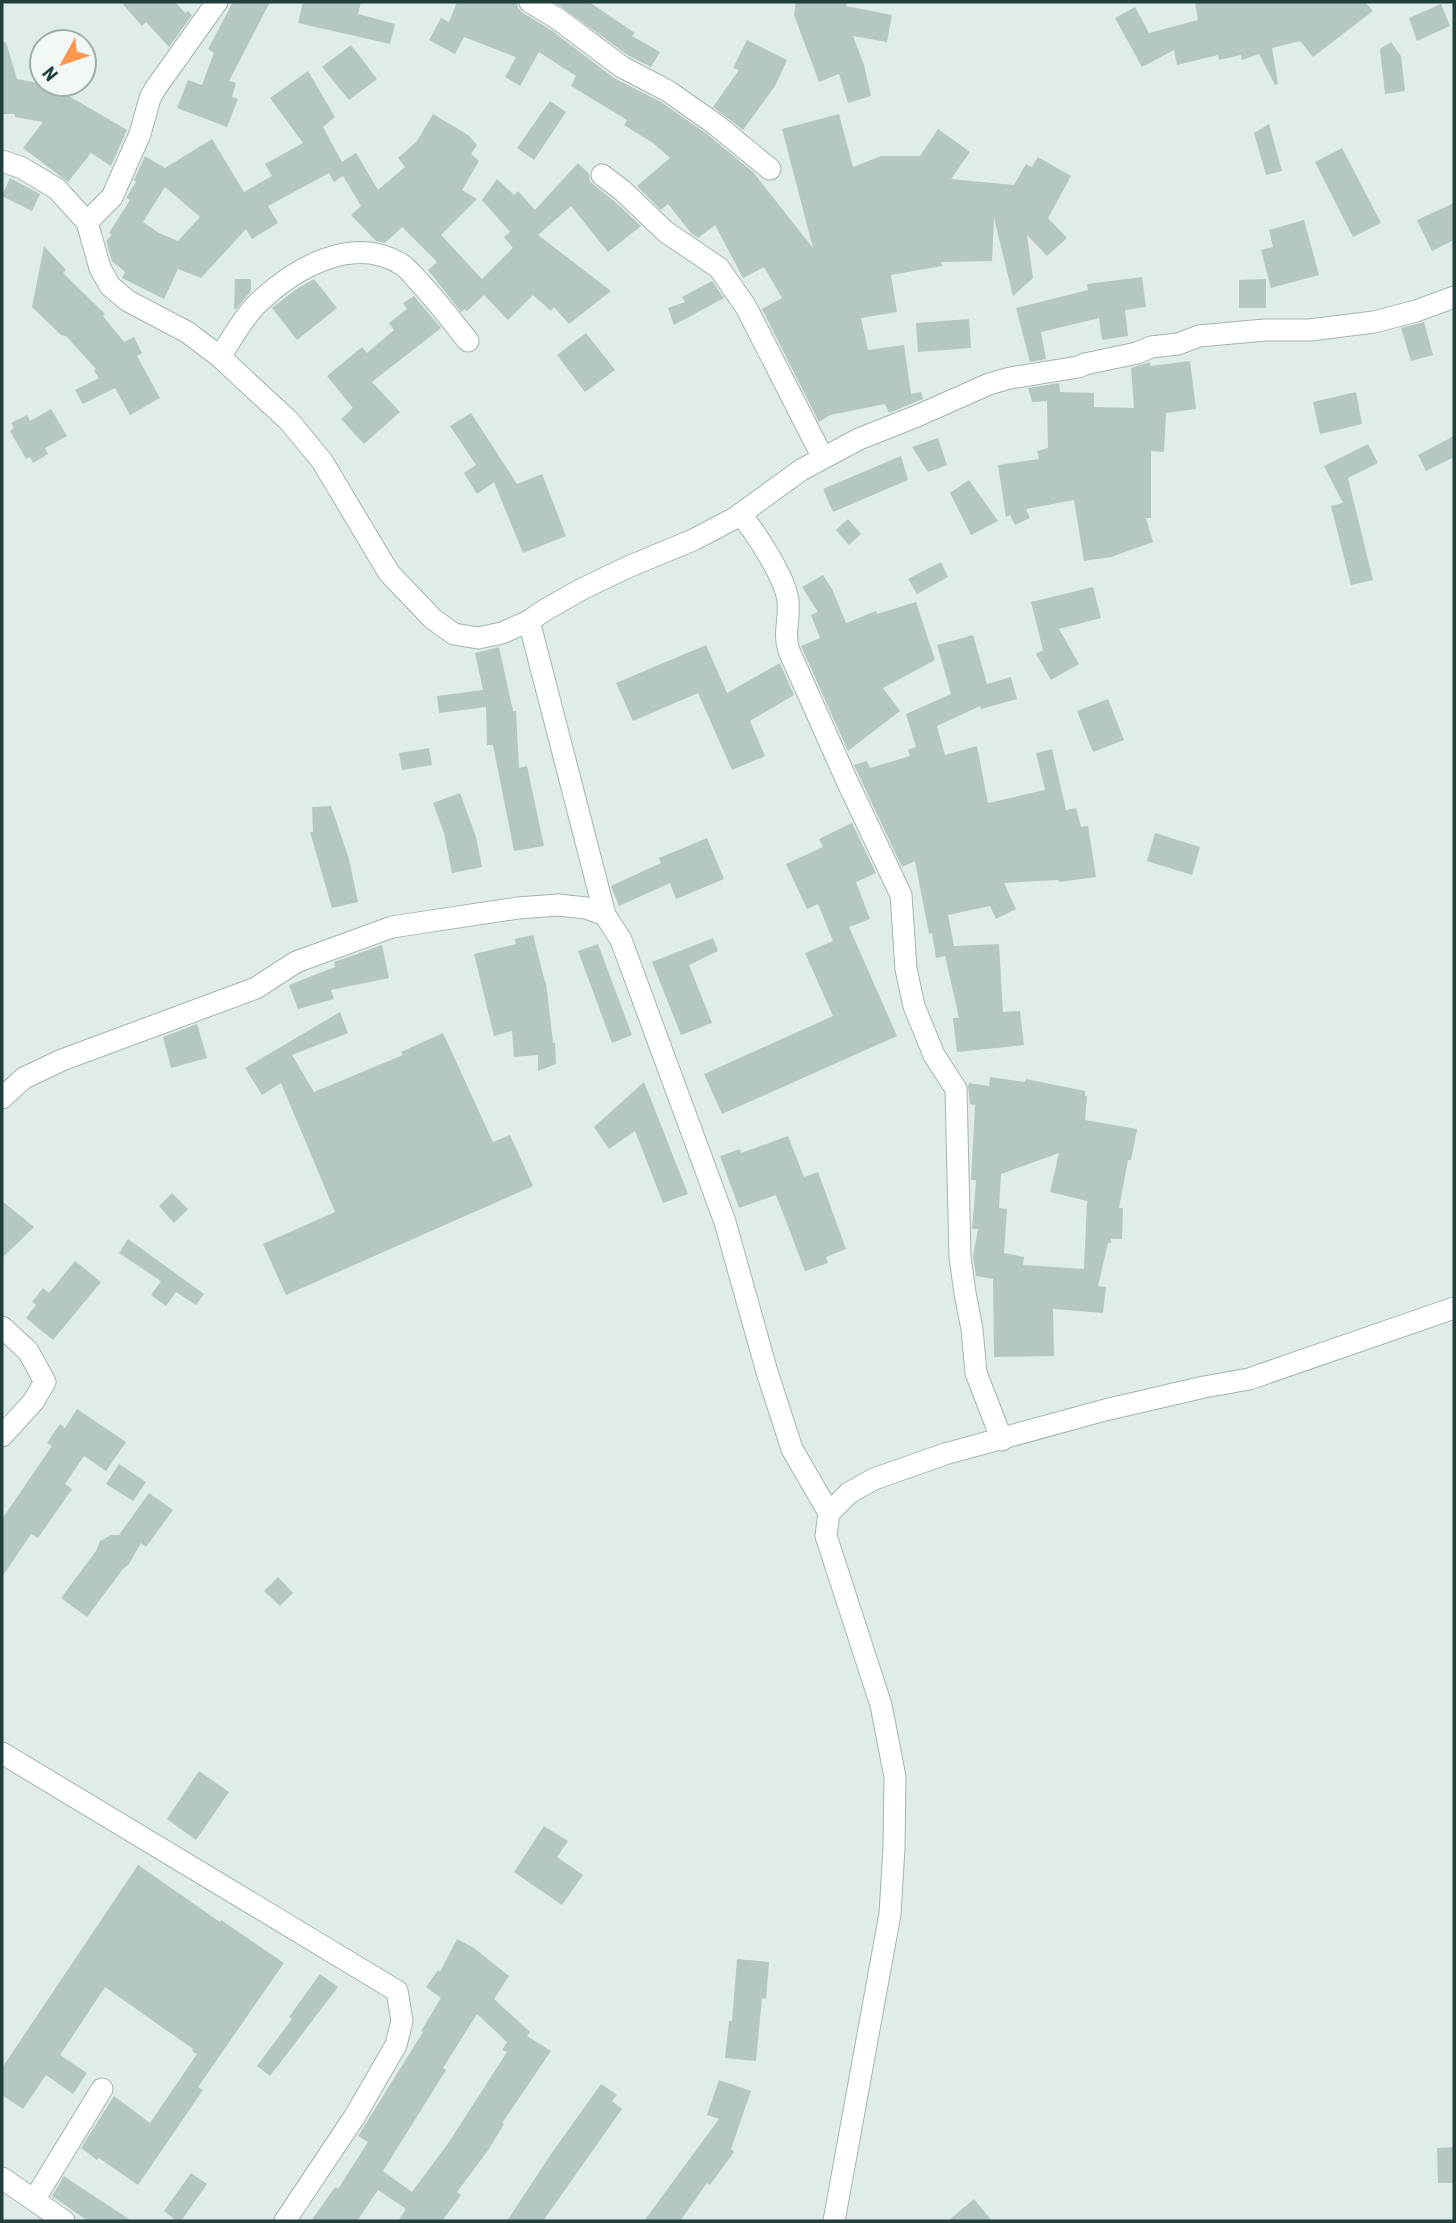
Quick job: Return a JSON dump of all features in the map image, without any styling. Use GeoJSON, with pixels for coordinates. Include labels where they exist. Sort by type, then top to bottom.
{"type":"FeatureCollection","features":[{"type":"Feature","properties":{"kind":"street"},"geometry":{"type":"LineString","coordinates":[[87,222],[116,190],[140,134],[155,89],[217,2]]}},
{"type":"Feature","properties":{"kind":"street"},"geometry":{"type":"LineString","coordinates":[[530,2],[558,19],[622,67],[668,91],[715,124],[770,169]]}},
{"type":"Feature","properties":{"kind":"street"},"geometry":{"type":"LineString","coordinates":[[2,162],[22,168],[57,189],[87,222],[100,268],[110,286],[128,301],[187,332],[220,357],[289,421],[322,461],[389,573],[433,619],[454,634],[478,638],[502,633],[529,621],[594,583],[693,540],[740,514],[801,470],[859,439],[989,384],[1078,367],[1151,347],[1178,344],[1199,336],[1265,330],[1310,330],[1374,322],[1454,297]]}},
{"type":"Feature","properties":{"kind":"street"},"geometry":{"type":"LineString","coordinates":[[601,175],[623,191],[666,232],[719,268],[746,307],[823,458]]}},
{"type":"Feature","properties":{"kind":"street"},"geometry":{"type":"LineString","coordinates":[[220,357],[256,305],[294,274],[330,256],[369,252],[403,265],[437,301],[468,341]]}},
{"type":"Feature","properties":{"kind":"street"},"geometry":{"type":"LineString","coordinates":[[740,514],[753,528],[783,583],[788,598],[785,638],[789,651],[846,781],[901,895],[906,969],[914,1006],[934,1055],[956,1089],[960,1257],[963,1281],[972,1329],[976,1373],[1002,1440]]}},
{"type":"Feature","properties":{"kind":"street"},"geometry":{"type":"LineString","coordinates":[[529,621],[605,915],[621,940],[725,1222],[767,1372],[792,1449],[829,1513],[826,1536],[881,1705],[895,1777],[890,1914],[834,2221]]}},
{"type":"Feature","properties":{"kind":"street"},"geometry":{"type":"LineString","coordinates":[[2,1098],[24,1078],[62,1060],[256,988],[296,962],[392,927],[518,908],[558,905],[586,908],[605,915]]}},
{"type":"Feature","properties":{"kind":"street"},"geometry":{"type":"LineString","coordinates":[[829,1513],[849,1493],[874,1479],[945,1454],[1105,1410],[1249,1379],[1454,1308]]}},
{"type":"Feature","properties":{"kind":"street"},"geometry":{"type":"LineString","coordinates":[[2,1327],[28,1351],[46,1382],[33,1402],[2,1436]]}},
{"type":"Feature","properties":{"kind":"street"},"geometry":{"type":"LineString","coordinates":[[2,1753],[397,1991],[402,2021],[396,2046],[355,2116],[285,2221]]}},
{"type":"Feature","properties":{"kind":"street"},"geometry":{"type":"LineString","coordinates":[[34,2200],[102,2089]]}},
{"type":"Feature","properties":{"kind":"street"},"geometry":{"type":"LineString","coordinates":[[2,2178],[64,2221]]}},
{"type":"Feature","properties":{"kind":"building"},"geometry":{"type":"Polygon","coordinates":[[[121,2],[175,2],[185,13],[188,11],[192,15],[169,47],[146,22],[142,26],[121,2]]]}},
{"type":"Feature","properties":{"kind":"building"},"geometry":{"type":"Polygon","coordinates":[[[233,2],[270,2],[229,81],[236,83],[232,97],[238,99],[227,127],[177,108],[188,80],[202,85],[214,53],[208,49],[233,2]]]}},
{"type":"Feature","properties":{"kind":"building"},"geometry":{"type":"Polygon","coordinates":[[[303,2],[361,2],[358,14],[395,24],[390,44],[298,23],[303,2]]]}},
{"type":"Feature","properties":{"kind":"building"},"geometry":{"type":"Polygon","coordinates":[[[457,2],[517,2],[523,13],[551,30],[614,78],[661,102],[707,134],[753,172],[813,248],[782,129],[839,114],[853,167],[881,156],[920,156],[938,129],[970,152],[951,179],[1014,185],[1026,164],[1032,167],[1038,157],[1071,176],[1048,218],[1067,238],[1047,256],[1027,235],[1033,278],[1013,296],[994,218],[992,261],[941,262],[942,266],[891,275],[897,312],[861,318],[868,350],[904,345],[911,394],[921,392],[923,399],[889,413],[885,404],[830,415],[819,422],[762,309],[782,298],[764,267],[743,278],[715,225],[698,238],[668,204],[661,210],[637,186],[670,158],[653,143],[624,125],[627,120],[571,86],[576,76],[539,52],[520,86],[505,77],[516,57],[464,37],[455,54],[429,40],[441,18],[449,22],[457,2]]]}},
{"type":"Feature","properties":{"kind":"building"},"geometry":{"type":"Polygon","coordinates":[[[555,2],[589,2],[635,33],[632,36],[660,52],[651,67],[629,56],[555,2]]]}},
{"type":"Feature","properties":{"kind":"building"},"geometry":{"type":"Polygon","coordinates":[[[796,2],[847,2],[846,6],[892,15],[887,42],[853,36],[864,65],[871,96],[848,103],[839,74],[819,82],[794,15],[796,2]]]}},
{"type":"Feature","properties":{"kind":"building"},"geometry":{"type":"Polygon","coordinates":[[[1195,2],[1365,2],[1373,11],[1313,57],[1300,41],[1272,48],[1278,84],[1275,85],[1259,54],[1242,60],[1241,55],[1219,60],[1218,55],[1177,65],[1174,50],[1142,67],[1115,18],[1135,7],[1149,33],[1198,20],[1195,2]]]}},
{"type":"Feature","properties":{"kind":"building"},"geometry":{"type":"Polygon","coordinates":[[[1441,4],[1450,26],[1417,41],[1409,18],[1441,4]]]}},
{"type":"Feature","properties":{"kind":"building"},"geometry":{"type":"Polygon","coordinates":[[[747,40],[787,60],[775,86],[743,130],[713,107],[739,70],[733,68],[747,40]]]}},
{"type":"Feature","properties":{"kind":"building"},"geometry":{"type":"Polygon","coordinates":[[[6,42],[17,79],[28,81],[28,98],[72,98],[127,130],[111,166],[91,153],[68,182],[23,148],[43,122],[15,117],[15,114],[2,114],[2,43],[6,42]]]}},
{"type":"Feature","properties":{"kind":"building"},"geometry":{"type":"Polygon","coordinates":[[[1391,42],[1401,56],[1405,91],[1385,94],[1380,49],[1391,42]]]}},
{"type":"Feature","properties":{"kind":"building"},"geometry":{"type":"Polygon","coordinates":[[[351,45],[377,79],[349,100],[322,67],[351,45]]]}},
{"type":"Feature","properties":{"kind":"building"},"geometry":{"type":"Polygon","coordinates":[[[308,71],[335,117],[323,127],[342,162],[356,153],[378,190],[405,167],[398,158],[417,141],[433,114],[468,135],[477,145],[471,154],[479,161],[462,190],[477,199],[441,235],[482,279],[513,248],[504,237],[510,232],[482,200],[497,179],[514,195],[518,191],[535,210],[578,163],[589,174],[594,185],[641,226],[608,252],[571,206],[538,235],[611,291],[569,324],[554,307],[551,311],[533,295],[508,320],[484,295],[467,311],[465,309],[461,312],[428,270],[437,262],[402,227],[385,243],[376,241],[351,215],[361,206],[343,176],[334,182],[329,173],[268,206],[278,223],[252,239],[246,229],[201,278],[178,269],[164,299],[122,278],[125,272],[112,261],[106,241],[112,235],[109,233],[130,200],[126,198],[136,182],[134,180],[145,156],[165,168],[212,139],[244,192],[272,176],[265,164],[303,143],[270,98],[308,71]],[[165,187],[143,222],[178,241],[200,217],[165,187]]]}},
{"type":"Feature","properties":{"kind":"building"},"geometry":{"type":"Polygon","coordinates":[[[550,101],[566,112],[534,160],[517,148],[550,101]]]}},
{"type":"Feature","properties":{"kind":"building"},"geometry":{"type":"Polygon","coordinates":[[[1269,124],[1282,171],[1266,175],[1254,133],[1269,124]]]}},
{"type":"Feature","properties":{"kind":"building"},"geometry":{"type":"Polygon","coordinates":[[[1342,148],[1381,223],[1353,237],[1315,162],[1342,148]]]}},
{"type":"Feature","properties":{"kind":"building"},"geometry":{"type":"Polygon","coordinates":[[[10,178],[40,194],[32,211],[2,196],[10,178]]]}},
{"type":"Feature","properties":{"kind":"building"},"geometry":{"type":"Polygon","coordinates":[[[1454,203],[1454,240],[1432,251],[1417,220],[1454,203]]]}},
{"type":"Feature","properties":{"kind":"building"},"geometry":{"type":"Polygon","coordinates":[[[1304,220],[1319,275],[1271,288],[1261,250],[1273,247],[1269,230],[1304,220]]]}},
{"type":"Feature","properties":{"kind":"building"},"geometry":{"type":"Polygon","coordinates":[[[44,246],[66,270],[63,273],[105,314],[103,316],[124,342],[134,337],[142,353],[137,356],[160,398],[130,415],[115,388],[83,404],[75,390],[99,378],[94,371],[96,369],[66,336],[61,335],[32,307],[44,246]]]}},
{"type":"Feature","properties":{"kind":"building"},"geometry":{"type":"Polygon","coordinates":[[[1142,277],[1146,307],[1125,310],[1128,336],[1102,340],[1099,318],[1041,332],[1046,359],[1030,362],[1016,308],[1088,290],[1087,284],[1142,277]]]}},
{"type":"Feature","properties":{"kind":"building"},"geometry":{"type":"Polygon","coordinates":[[[235,279],[251,279],[251,291],[234,309],[235,279]]]}},
{"type":"Feature","properties":{"kind":"building"},"geometry":{"type":"Polygon","coordinates":[[[314,279],[337,308],[297,340],[272,308],[314,279]]]}},
{"type":"Feature","properties":{"kind":"building"},"geometry":{"type":"Polygon","coordinates":[[[1266,279],[1266,308],[1239,308],[1239,280],[1266,279]]]}},
{"type":"Feature","properties":{"kind":"building"},"geometry":{"type":"Polygon","coordinates":[[[712,281],[724,298],[674,325],[668,308],[685,302],[682,297],[712,281]]]}},
{"type":"Feature","properties":{"kind":"building"},"geometry":{"type":"Polygon","coordinates":[[[414,296],[441,328],[372,382],[400,412],[364,444],[341,419],[353,408],[327,376],[362,347],[367,353],[394,330],[389,323],[407,309],[403,303],[414,296]]]}},
{"type":"Feature","properties":{"kind":"building"},"geometry":{"type":"Polygon","coordinates":[[[969,319],[971,348],[918,352],[916,323],[969,319]]]}},
{"type":"Feature","properties":{"kind":"building"},"geometry":{"type":"Polygon","coordinates":[[[1424,322],[1433,355],[1411,361],[1401,328],[1424,322]]]}},
{"type":"Feature","properties":{"kind":"building"},"geometry":{"type":"Polygon","coordinates":[[[586,333],[615,370],[585,392],[557,355],[586,333]]]}},
{"type":"Feature","properties":{"kind":"building"},"geometry":{"type":"Polygon","coordinates":[[[1190,361],[1196,409],[1166,413],[1164,452],[1151,451],[1151,518],[1146,518],[1153,542],[1111,557],[1084,561],[1074,500],[1026,509],[1030,518],[1015,525],[1010,515],[1006,517],[998,465],[1039,459],[1037,451],[1048,448],[1047,401],[1032,402],[1028,388],[1059,383],[1060,392],[1094,393],[1094,407],[1134,408],[1131,368],[1150,362],[1150,366],[1190,361]]]}},
{"type":"Feature","properties":{"kind":"building"},"geometry":{"type":"Polygon","coordinates":[[[1356,392],[1362,424],[1320,434],[1313,402],[1356,392]]]}},
{"type":"Feature","properties":{"kind":"building"},"geometry":{"type":"Polygon","coordinates":[[[51,409],[67,436],[45,448],[48,454],[33,463],[30,457],[26,459],[10,431],[14,428],[11,423],[27,415],[30,421],[51,409]]]}},
{"type":"Feature","properties":{"kind":"building"},"geometry":{"type":"Polygon","coordinates":[[[471,413],[517,484],[542,474],[566,536],[523,553],[494,482],[477,494],[464,473],[476,465],[450,426],[471,413]]]}},
{"type":"Feature","properties":{"kind":"building"},"geometry":{"type":"Polygon","coordinates":[[[1454,436],[1454,457],[1426,471],[1418,455],[1454,436]]]}},
{"type":"Feature","properties":{"kind":"building"},"geometry":{"type":"Polygon","coordinates":[[[938,438],[947,465],[928,472],[912,447],[938,438]]]}},
{"type":"Feature","properties":{"kind":"building"},"geometry":{"type":"Polygon","coordinates":[[[1368,444],[1378,463],[1348,478],[1373,580],[1351,585],[1331,506],[1343,503],[1324,466],[1368,444]]]}},
{"type":"Feature","properties":{"kind":"building"},"geometry":{"type":"Polygon","coordinates":[[[901,456],[908,480],[833,512],[823,489],[901,456]]]}},
{"type":"Feature","properties":{"kind":"building"},"geometry":{"type":"Polygon","coordinates":[[[969,480],[998,521],[971,535],[950,493],[969,480]]]}},
{"type":"Feature","properties":{"kind":"building"},"geometry":{"type":"Polygon","coordinates":[[[848,519],[861,534],[849,545],[836,530],[848,519]]]}},
{"type":"Feature","properties":{"kind":"building"},"geometry":{"type":"Polygon","coordinates":[[[941,562],[948,577],[917,594],[908,579],[941,562]]]}},
{"type":"Feature","properties":{"kind":"building"},"geometry":{"type":"Polygon","coordinates":[[[823,575],[846,623],[876,611],[877,614],[916,602],[935,660],[883,688],[900,711],[848,751],[801,646],[820,638],[811,615],[818,612],[802,587],[823,575]]]}},
{"type":"Feature","properties":{"kind":"building"},"geometry":{"type":"Polygon","coordinates":[[[1093,587],[1101,618],[1059,629],[1079,664],[1051,680],[1036,654],[1043,650],[1031,602],[1093,587]]]}},
{"type":"Feature","properties":{"kind":"building"},"geometry":{"type":"Polygon","coordinates":[[[973,635],[987,684],[1011,677],[1017,699],[981,709],[980,706],[937,726],[945,755],[977,746],[988,803],[1045,790],[1036,753],[1052,749],[1066,810],[1076,808],[1081,827],[1088,826],[1096,877],[1059,882],[1004,883],[1016,909],[996,919],[990,906],[948,915],[954,946],[999,944],[1003,1012],[1020,1011],[1024,1045],[957,1052],[953,1018],[959,1018],[945,956],[936,958],[932,933],[929,934],[915,861],[902,867],[854,765],[867,761],[870,768],[910,756],[908,750],[916,747],[906,714],[951,694],[937,645],[973,635]]]}},
{"type":"Feature","properties":{"kind":"building"},"geometry":{"type":"Polygon","coordinates":[[[706,645],[727,693],[780,663],[794,695],[750,721],[765,756],[732,770],[698,693],[633,721],[616,683],[706,645]]]}},
{"type":"Feature","properties":{"kind":"building"},"geometry":{"type":"Polygon","coordinates":[[[499,647],[513,711],[516,711],[519,768],[527,766],[544,846],[514,851],[493,745],[487,745],[486,707],[439,713],[437,696],[483,690],[475,653],[499,647]]]}},
{"type":"Feature","properties":{"kind":"building"},"geometry":{"type":"Polygon","coordinates":[[[1108,699],[1124,740],[1093,752],[1077,711],[1108,699]]]}},
{"type":"Feature","properties":{"kind":"building"},"geometry":{"type":"Polygon","coordinates":[[[429,748],[432,765],[402,770],[399,753],[429,748]]]}},
{"type":"Feature","properties":{"kind":"building"},"geometry":{"type":"Polygon","coordinates":[[[460,793],[476,837],[482,867],[452,873],[444,833],[433,803],[460,793]]]}},
{"type":"Feature","properties":{"kind":"building"},"geometry":{"type":"Polygon","coordinates":[[[331,806],[349,859],[358,902],[332,908],[310,832],[313,832],[312,807],[331,806]]]}},
{"type":"Feature","properties":{"kind":"building"},"geometry":{"type":"Polygon","coordinates":[[[852,823],[876,873],[856,882],[870,919],[849,927],[897,1036],[722,1114],[704,1074],[833,1016],[805,953],[833,941],[818,904],[807,909],[786,864],[823,847],[819,839],[852,823]]]}},
{"type":"Feature","properties":{"kind":"building"},"geometry":{"type":"Polygon","coordinates":[[[1155,833],[1200,847],[1192,875],[1147,861],[1155,833]]]}},
{"type":"Feature","properties":{"kind":"building"},"geometry":{"type":"Polygon","coordinates":[[[707,838],[724,879],[676,899],[670,883],[619,906],[611,886],[661,863],[659,858],[707,838]]]}},
{"type":"Feature","properties":{"kind":"building"},"geometry":{"type":"Polygon","coordinates":[[[533,935],[546,982],[556,1064],[538,1071],[538,1055],[514,1057],[512,1031],[494,1036],[474,954],[516,944],[515,939],[533,935]]]}},
{"type":"Feature","properties":{"kind":"building"},"geometry":{"type":"Polygon","coordinates":[[[713,938],[718,951],[689,965],[712,1023],[681,1035],[652,962],[713,938]]]}},
{"type":"Feature","properties":{"kind":"building"},"geometry":{"type":"Polygon","coordinates":[[[598,944],[632,1035],[612,1043],[578,951],[598,944]]]}},
{"type":"Feature","properties":{"kind":"building"},"geometry":{"type":"Polygon","coordinates":[[[382,945],[389,978],[331,990],[334,999],[298,1009],[289,985],[335,967],[334,962],[382,945]]]}},
{"type":"Feature","properties":{"kind":"building"},"geometry":{"type":"Polygon","coordinates":[[[340,1012],[348,1033],[292,1055],[314,1092],[403,1055],[401,1052],[443,1033],[493,1142],[510,1135],[533,1186],[286,1295],[263,1244],[335,1212],[281,1083],[262,1095],[245,1068],[340,1012]]]}},
{"type":"Feature","properties":{"kind":"building"},"geometry":{"type":"Polygon","coordinates":[[[197,1024],[207,1058],[171,1068],[163,1037],[197,1024]]]}},
{"type":"Feature","properties":{"kind":"building"},"geometry":{"type":"Polygon","coordinates":[[[990,1077],[1025,1082],[1026,1079],[1085,1091],[1085,1120],[1137,1129],[1119,1208],[1123,1208],[1122,1239],[1111,1239],[1111,1243],[1108,1243],[1098,1286],[1106,1287],[1103,1313],[1053,1309],[1054,1356],[994,1357],[993,1279],[976,1276],[973,1256],[978,1229],[972,1229],[976,1180],[971,1180],[975,1105],[970,1104],[968,1086],[969,1083],[989,1086],[990,1077]],[[1059,1153],[1001,1174],[999,1208],[1007,1209],[1004,1253],[1024,1257],[1023,1265],[1084,1269],[1087,1201],[1050,1192],[1059,1153]]]}},
{"type":"Feature","properties":{"kind":"building"},"geometry":{"type":"Polygon","coordinates":[[[644,1082],[688,1194],[663,1203],[635,1131],[609,1149],[594,1127],[644,1082]]]}},
{"type":"Feature","properties":{"kind":"building"},"geometry":{"type":"Polygon","coordinates":[[[788,1136],[804,1177],[818,1172],[846,1249],[826,1257],[828,1263],[805,1271],[776,1195],[739,1208],[720,1156],[740,1149],[741,1153],[788,1136]]]}},
{"type":"Feature","properties":{"kind":"building"},"geometry":{"type":"Polygon","coordinates":[[[172,1193],[188,1209],[174,1223],[159,1206],[172,1193]]]}},
{"type":"Feature","properties":{"kind":"building"},"geometry":{"type":"Polygon","coordinates":[[[2,1201],[34,1227],[2,1258],[2,1201]]]}},
{"type":"Feature","properties":{"kind":"building"},"geometry":{"type":"Polygon","coordinates":[[[128,1239],[204,1294],[196,1305],[176,1292],[166,1306],[151,1295],[161,1281],[119,1253],[128,1239]]]}},
{"type":"Feature","properties":{"kind":"building"},"geometry":{"type":"Polygon","coordinates":[[[75,1261],[101,1282],[53,1340],[26,1318],[36,1305],[32,1302],[43,1288],[49,1293],[75,1261]]]}},
{"type":"Feature","properties":{"kind":"building"},"geometry":{"type":"Polygon","coordinates":[[[77,1409],[126,1442],[106,1471],[84,1456],[65,1484],[72,1489],[38,1538],[31,1534],[2,1577],[2,1519],[52,1446],[47,1443],[60,1424],[65,1428],[77,1409]]]}},
{"type":"Feature","properties":{"kind":"building"},"geometry":{"type":"Polygon","coordinates":[[[119,1464],[146,1482],[133,1501],[106,1484],[119,1464]]]}},
{"type":"Feature","properties":{"kind":"building"},"geometry":{"type":"Polygon","coordinates":[[[149,1493],[173,1510],[146,1547],[141,1543],[129,1564],[87,1617],[61,1598],[96,1551],[100,1541],[111,1535],[119,1535],[149,1493]]]}},
{"type":"Feature","properties":{"kind":"building"},"geometry":{"type":"Polygon","coordinates":[[[278,1577],[293,1593],[280,1606],[264,1591],[278,1577]]]}},
{"type":"Feature","properties":{"kind":"building"},"geometry":{"type":"Polygon","coordinates":[[[199,1771],[229,1792],[196,1840],[167,1819],[199,1771]]]}},
{"type":"Feature","properties":{"kind":"building"},"geometry":{"type":"Polygon","coordinates":[[[544,1826],[568,1841],[557,1857],[583,1875],[562,1905],[514,1872],[544,1826]]]}},
{"type":"Feature","properties":{"kind":"building"},"geometry":{"type":"Polygon","coordinates":[[[138,1865],[284,1963],[198,2087],[203,2090],[138,2185],[81,2148],[114,2096],[150,2123],[197,2054],[193,2049],[105,1987],[60,2055],[87,2073],[73,2094],[46,2075],[23,2109],[2,2095],[2,2068],[138,1865]]]}},
{"type":"Feature","properties":{"kind":"building"},"geometry":{"type":"Polygon","coordinates":[[[457,1939],[474,1948],[509,1976],[494,1999],[530,2032],[527,2036],[551,2051],[502,2123],[504,2124],[489,2149],[457,2192],[461,2195],[442,2221],[398,2221],[406,2209],[378,2190],[357,2221],[311,2221],[335,2187],[338,2189],[368,2142],[358,2136],[441,1998],[426,1987],[438,1970],[440,1972],[457,1939]],[[477,2014],[443,2068],[446,2070],[383,2171],[412,2192],[449,2142],[507,2052],[502,2050],[507,2042],[477,2014]]]}},
{"type":"Feature","properties":{"kind":"building"},"geometry":{"type":"Polygon","coordinates":[[[737,1959],[769,1962],[766,1999],[762,1998],[756,2061],[725,2058],[729,2021],[732,2021],[737,1959]]]}},
{"type":"Feature","properties":{"kind":"building"},"geometry":{"type":"Polygon","coordinates":[[[320,1974],[338,1987],[270,2076],[257,2066],[292,2019],[289,2017],[320,1974]]]}},
{"type":"Feature","properties":{"kind":"building"},"geometry":{"type":"Polygon","coordinates":[[[719,2080],[751,2091],[731,2149],[734,2152],[710,2185],[707,2183],[680,2221],[644,2221],[719,2119],[707,2115],[719,2080]]]}},
{"type":"Feature","properties":{"kind":"building"},"geometry":{"type":"Polygon","coordinates":[[[601,2084],[617,2095],[612,2101],[622,2109],[543,2221],[507,2221],[551,2154],[601,2084]]]}},
{"type":"Feature","properties":{"kind":"building"},"geometry":{"type":"Polygon","coordinates":[[[1454,2147],[1454,2183],[1438,2183],[1437,2148],[1454,2147]]]}},
{"type":"Feature","properties":{"kind":"building"},"geometry":{"type":"Polygon","coordinates":[[[191,2173],[207,2184],[181,2221],[177,2221],[164,2211],[191,2173]]]}},
{"type":"Feature","properties":{"kind":"building"},"geometry":{"type":"Polygon","coordinates":[[[64,2176],[132,2221],[88,2221],[52,2196],[64,2176]]]}},
{"type":"Feature","properties":{"kind":"building"},"geometry":{"type":"Polygon","coordinates":[[[974,2199],[992,2221],[948,2221],[974,2199]]]}}]}
